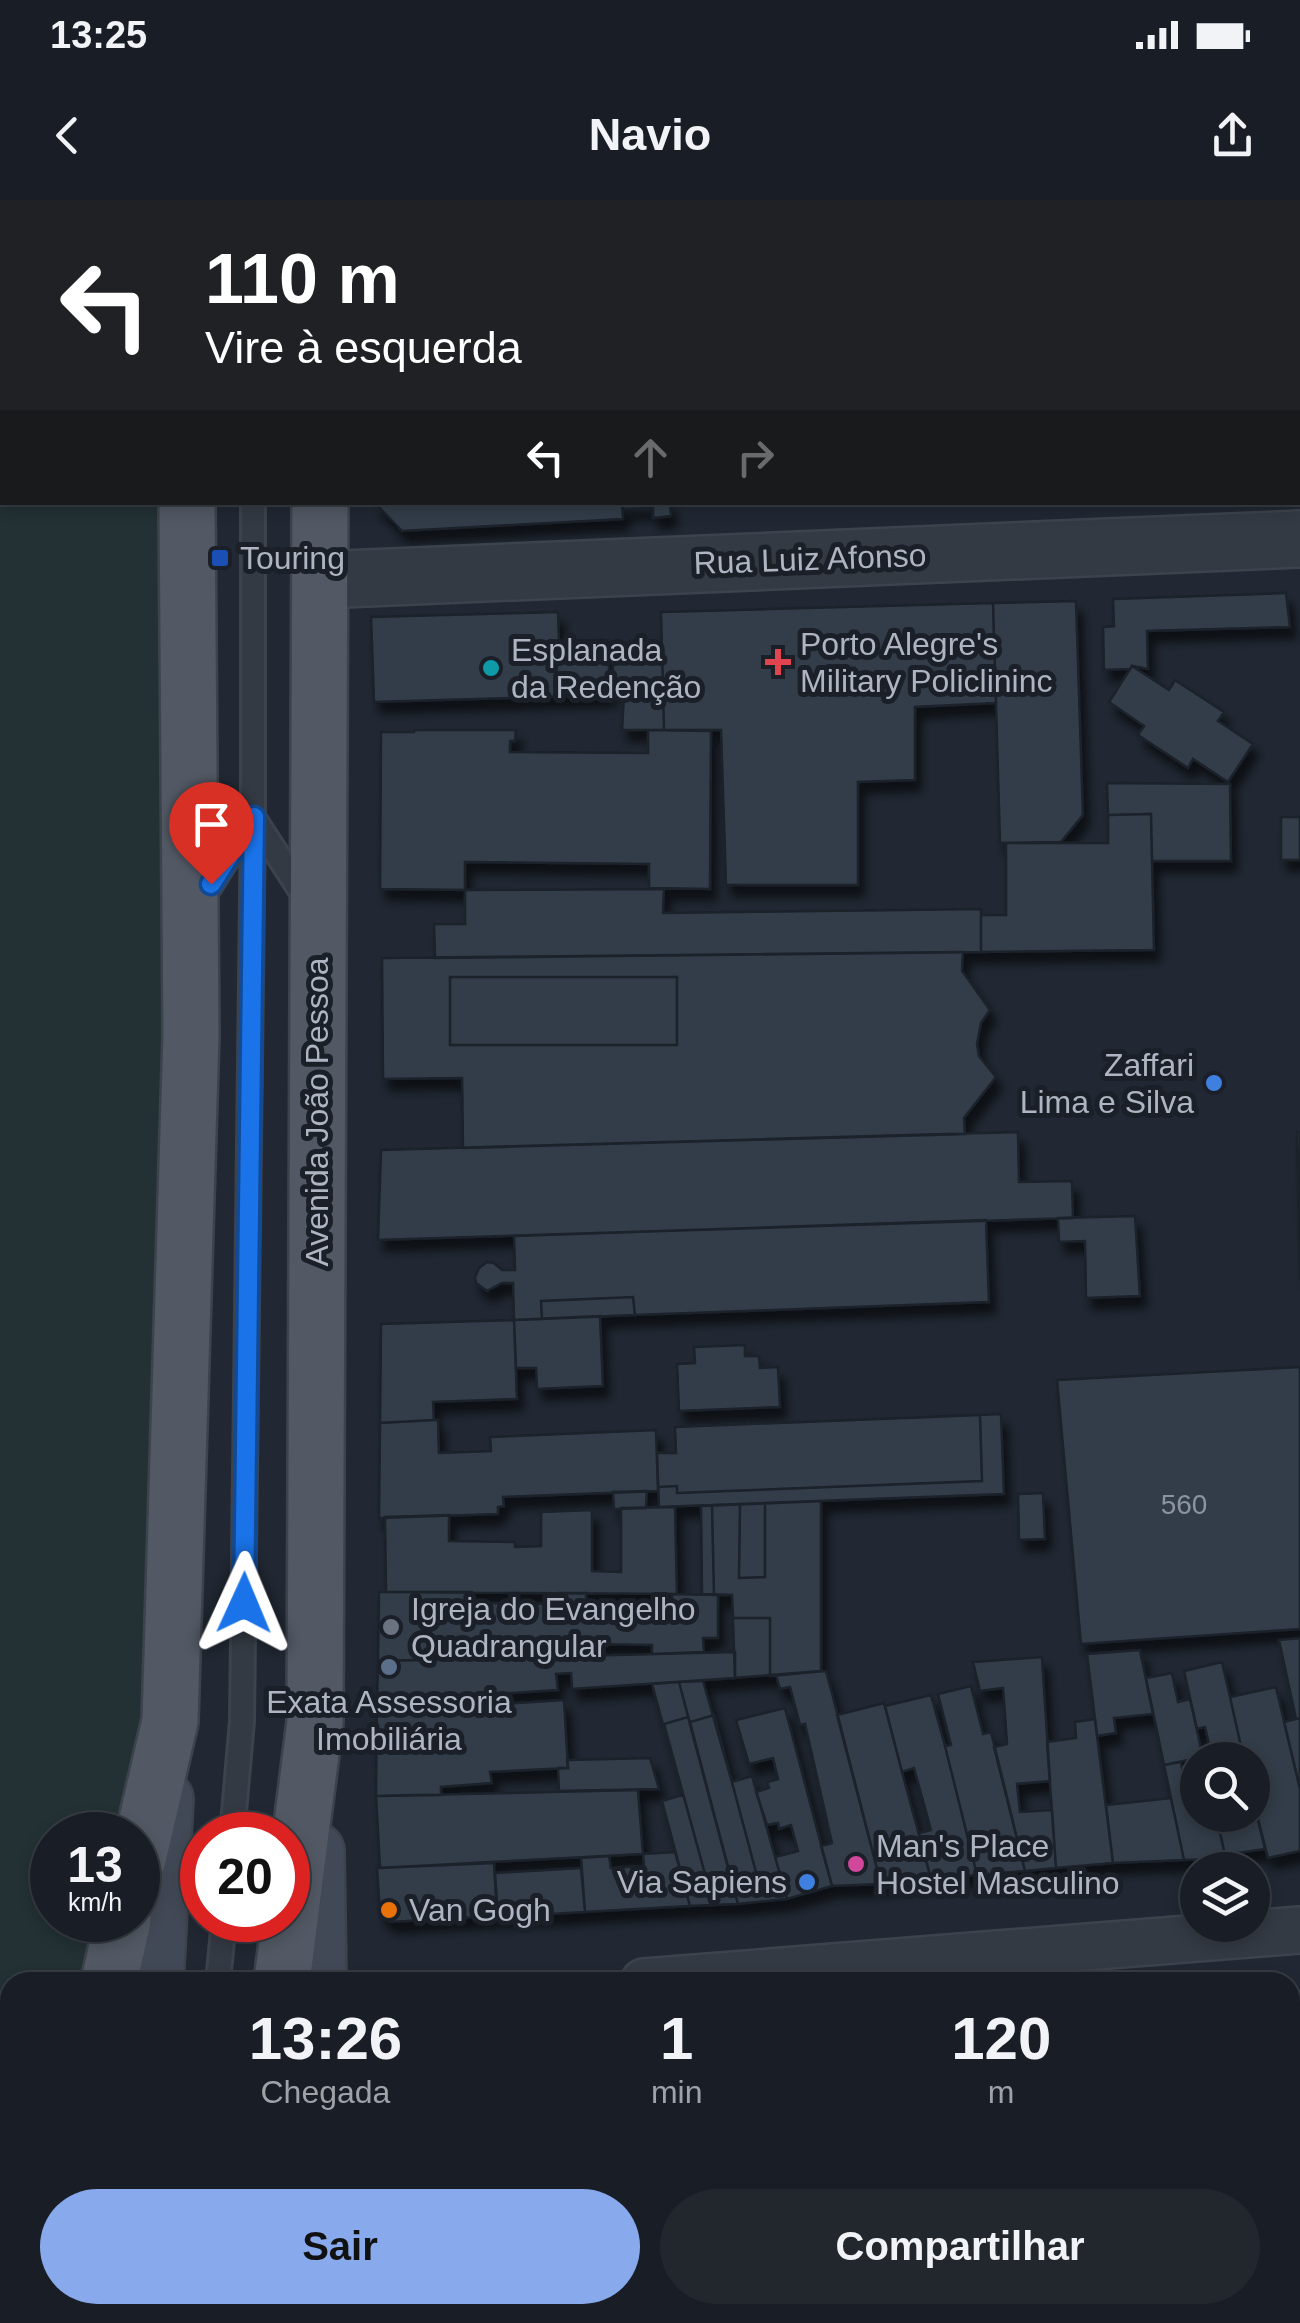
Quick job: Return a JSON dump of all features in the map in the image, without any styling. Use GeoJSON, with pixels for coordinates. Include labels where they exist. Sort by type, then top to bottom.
{"type":"FeatureCollection","features":[{"type":"Feature","properties":{"kind":"main road"},"geometry":{"type":"LineString","coordinates":[[156,1972],[170,1721],[191,1036],[187,505]]}},
{"type":"Feature","properties":{"kind":"main road","name":"Avenida João Pessoa"},"geometry":{"type":"LineString","coordinates":[[318,1972],[315,1722],[320,505]]}},
{"type":"Feature","properties":{"kind":"main road"},"geometry":{"type":"LineString","coordinates":[[149,1812],[170,1721]]}},
{"type":"Feature","properties":{"kind":"main road","name":"Avenida João Pessoa"},"geometry":{"type":"LineString","coordinates":[[283,1972],[315,1722]]}},
{"type":"Feature","properties":{"kind":"main road"},"geometry":{"type":"LineString","coordinates":[[111,1972],[118,1942]]}},
{"type":"Feature","properties":{"kind":"street","name":"Rua Luiz Afonso"},"geometry":{"type":"LineString","coordinates":[[320,580],[1300,539]]}},
{"type":"Feature","properties":{"kind":"street"},"geometry":{"type":"LineString","coordinates":[[907,1972],[1143,1963],[1300,1930]]}},
{"type":"Feature","properties":{"kind":"lane"},"geometry":{"type":"LineString","coordinates":[[234,1812],[242,1720],[254,817],[252,505]]}},
{"type":"Feature","properties":{"kind":"lane"},"geometry":{"type":"LineString","coordinates":[[190,918],[254,817]]}},
{"type":"Feature","properties":{"kind":"lane"},"geometry":{"type":"LineString","coordinates":[[254,817],[318,918]]}},
{"type":"Feature","properties":{"kind":"lane"},"geometry":{"type":"LineString","coordinates":[[219,1972],[222,1942]]}},
{"type":"Feature","properties":{"kind":"shaded area"},"geometry":{"type":"Polygon","coordinates":[[[0,505],[164,505],[166,1024],[145,1717],[125,1812],[30,1812],[30,1942],[97,1942],[91,1972],[0,1972],[0,505]]]}},
{"type":"Feature","properties":{"kind":"building"},"geometry":{"type":"Polygon","coordinates":[[[377,505],[622,505],[623,519],[402,531],[377,505]]]}},
{"type":"Feature","properties":{"kind":"building"},"geometry":{"type":"Polygon","coordinates":[[[622,505],[670,505],[671,516],[653,518],[653,508],[623,509],[622,505]]]}},
{"type":"Feature","properties":{"kind":"building"},"geometry":{"type":"Polygon","coordinates":[[[1286,593],[1290,627],[1147,631],[1148,669],[1132,666],[1104,670],[1103,627],[1114,626],[1113,599],[1286,593]]]}},
{"type":"Feature","properties":{"kind":"building"},"geometry":{"type":"Polygon","coordinates":[[[1076,601],[1083,815],[1061,842],[1000,843],[993,603],[1076,601]]]}},
{"type":"Feature","properties":{"kind":"building"},"geometry":{"type":"Polygon","coordinates":[[[993,603],[996,703],[915,707],[915,780],[858,782],[858,885],[726,885],[721,730],[664,730],[661,612],[993,603]]]}},
{"type":"Feature","properties":{"kind":"building","name":"Esplanada da Redenção"},"geometry":{"type":"Polygon","coordinates":[[[558,612],[559,641],[608,640],[610,695],[374,702],[371,617],[558,612]]]}},
{"type":"Feature","properties":{"kind":"building"},"geometry":{"type":"Polygon","coordinates":[[[662,651],[663,685],[613,686],[613,653],[662,651]]]}},
{"type":"Feature","properties":{"kind":"building"},"geometry":{"type":"Polygon","coordinates":[[[1132,666],[1169,690],[1175,680],[1224,712],[1218,721],[1253,744],[1228,782],[1193,759],[1188,768],[1138,735],[1144,726],[1109,702],[1132,666]]]}},
{"type":"Feature","properties":{"kind":"building"},"geometry":{"type":"Polygon","coordinates":[[[624,694],[663,694],[664,730],[622,730],[624,694]]]}},
{"type":"Feature","properties":{"kind":"building"},"geometry":{"type":"Polygon","coordinates":[[[516,730],[510,752],[648,753],[648,730],[711,731],[710,889],[649,888],[649,864],[465,862],[465,890],[380,889],[381,732],[516,730]]]}},
{"type":"Feature","properties":{"kind":"building"},"geometry":{"type":"Polygon","coordinates":[[[1107,783],[1230,784],[1231,861],[1152,861],[1151,814],[1108,815],[1107,783]]]}},
{"type":"Feature","properties":{"kind":"building"},"geometry":{"type":"Polygon","coordinates":[[[1151,814],[1154,950],[981,952],[981,915],[1006,915],[1006,843],[1108,843],[1108,815],[1151,814]]]}},
{"type":"Feature","properties":{"kind":"building"},"geometry":{"type":"Polygon","coordinates":[[[1281,817],[1300,817],[1300,860],[1281,860],[1281,817]]]}},
{"type":"Feature","properties":{"kind":"building"},"geometry":{"type":"Polygon","coordinates":[[[664,889],[663,913],[981,909],[981,952],[435,958],[434,924],[465,924],[465,890],[664,889]]]}},
{"type":"Feature","properties":{"kind":"building"},"geometry":{"type":"Polygon","coordinates":[[[963,952],[962,971],[990,1010],[981,1023],[977,1044],[979,1056],[996,1077],[964,1118],[965,1134],[463,1148],[462,1078],[383,1079],[382,958],[963,952]]]}},
{"type":"Feature","properties":{"kind":"building"},"geometry":{"type":"Polygon","coordinates":[[[450,977],[677,977],[677,1045],[450,1045],[450,977]]]}},
{"type":"Feature","properties":{"kind":"building"},"geometry":{"type":"Polygon","coordinates":[[[1018,1132],[1019,1182],[1072,1181],[1073,1218],[378,1240],[381,1150],[1018,1132]]]}},
{"type":"Feature","properties":{"kind":"building"},"geometry":{"type":"Polygon","coordinates":[[[1297,1132],[1300,1132],[1300,1280],[1297,1132]]]}},
{"type":"Feature","properties":{"kind":"building"},"geometry":{"type":"Polygon","coordinates":[[[1135,1216],[1140,1296],[1086,1298],[1085,1241],[1059,1242],[1058,1218],[1135,1216]]]}},
{"type":"Feature","properties":{"kind":"building"},"geometry":{"type":"Polygon","coordinates":[[[986,1220],[989,1302],[635,1315],[633,1297],[541,1301],[542,1319],[514,1320],[513,1283],[502,1283],[487,1291],[476,1283],[475,1277],[487,1262],[502,1270],[515,1270],[514,1236],[986,1220]]]}},
{"type":"Feature","properties":{"kind":"building"},"geometry":{"type":"Polygon","coordinates":[[[633,1297],[635,1315],[542,1319],[541,1301],[633,1297]]]}},
{"type":"Feature","properties":{"kind":"building"},"geometry":{"type":"Polygon","coordinates":[[[600,1316],[603,1386],[537,1389],[536,1368],[516,1368],[514,1320],[600,1316]]]}},
{"type":"Feature","properties":{"kind":"building"},"geometry":{"type":"Polygon","coordinates":[[[514,1320],[517,1399],[433,1402],[434,1420],[380,1423],[381,1324],[514,1320]]]}},
{"type":"Feature","properties":{"kind":"building"},"geometry":{"type":"Polygon","coordinates":[[[745,1345],[745,1356],[759,1356],[760,1368],[778,1367],[780,1407],[679,1411],[677,1364],[695,1363],[694,1347],[745,1345]]]}},
{"type":"Feature","properties":{"kind":"building"},"geometry":{"type":"Polygon","coordinates":[[[1300,1367],[1300,1629],[1081,1644],[1057,1380],[1300,1367]]]}},
{"type":"Feature","properties":{"kind":"building"},"geometry":{"type":"Polygon","coordinates":[[[1001,1414],[1004,1494],[659,1507],[657,1453],[676,1453],[675,1427],[1001,1414]]]}},
{"type":"Feature","properties":{"kind":"building"},"geometry":{"type":"Polygon","coordinates":[[[980,1415],[982,1481],[677,1493],[677,1486],[658,1487],[657,1453],[676,1453],[675,1427],[980,1415]]]}},
{"type":"Feature","properties":{"kind":"building"},"geometry":{"type":"Polygon","coordinates":[[[438,1420],[439,1453],[491,1451],[490,1437],[656,1430],[658,1491],[503,1497],[504,1506],[498,1507],[498,1514],[379,1518],[380,1423],[438,1420]]]}},
{"type":"Feature","properties":{"kind":"building"},"geometry":{"type":"Polygon","coordinates":[[[647,1491],[646,1508],[614,1509],[613,1492],[647,1491]]]}},
{"type":"Feature","properties":{"kind":"building"},"geometry":{"type":"Polygon","coordinates":[[[1043,1493],[1045,1539],[1019,1540],[1018,1494],[1043,1493]]]}},
{"type":"Feature","properties":{"kind":"building"},"geometry":{"type":"Polygon","coordinates":[[[821,1501],[821,1671],[770,1676],[770,1618],[733,1618],[732,1595],[714,1595],[712,1505],[740,1504],[739,1578],[765,1577],[765,1503],[821,1501]]]}},
{"type":"Feature","properties":{"kind":"building"},"geometry":{"type":"Polygon","coordinates":[[[821,1501],[821,1671],[735,1678],[732,1595],[702,1594],[701,1506],[821,1501]]]}},
{"type":"Feature","properties":{"kind":"building"},"geometry":{"type":"Polygon","coordinates":[[[675,1507],[677,1594],[386,1592],[385,1517],[449,1515],[449,1541],[515,1542],[515,1547],[541,1546],[541,1512],[592,1510],[592,1571],[621,1572],[621,1508],[675,1507]]]}},
{"type":"Feature","properties":{"kind":"building"},"geometry":{"type":"Polygon","coordinates":[[[379,1592],[472,1592],[472,1603],[559,1604],[559,1593],[586,1593],[586,1606],[672,1607],[672,1594],[718,1595],[718,1638],[703,1638],[704,1652],[652,1654],[652,1645],[577,1644],[564,1648],[564,1653],[557,1656],[503,1658],[503,1649],[425,1649],[426,1660],[378,1661],[379,1592]]]}},
{"type":"Feature","properties":{"kind":"building"},"geometry":{"type":"Polygon","coordinates":[[[1300,1638],[1300,1718],[1296,1719],[1279,1640],[1300,1638]]]}},
{"type":"Feature","properties":{"kind":"building"},"geometry":{"type":"Polygon","coordinates":[[[1140,1650],[1153,1714],[1114,1718],[1116,1733],[1097,1736],[1087,1654],[1140,1650]]]}},
{"type":"Feature","properties":{"kind":"building"},"geometry":{"type":"Polygon","coordinates":[[[735,1652],[735,1678],[572,1689],[571,1673],[556,1674],[558,1690],[377,1702],[378,1661],[735,1652]]]}},
{"type":"Feature","properties":{"kind":"building"},"geometry":{"type":"Polygon","coordinates":[[[1042,1657],[1050,1781],[1017,1784],[1020,1812],[1052,1810],[1056,1868],[1025,1871],[994,1747],[1007,1744],[1003,1688],[980,1691],[973,1662],[1042,1657]]]}},
{"type":"Feature","properties":{"kind":"building"},"geometry":{"type":"Polygon","coordinates":[[[1222,1662],[1240,1742],[1208,1742],[1205,1727],[1197,1729],[1184,1671],[1222,1662]]]}},
{"type":"Feature","properties":{"kind":"building"},"geometry":{"type":"Polygon","coordinates":[[[826,1671],[881,1884],[832,1886],[821,1846],[832,1843],[805,1724],[800,1725],[790,1687],[780,1689],[776,1675],[826,1671]]]}},
{"type":"Feature","properties":{"kind":"building"},"geometry":{"type":"Polygon","coordinates":[[[1172,1673],[1178,1702],[1190,1699],[1200,1742],[1180,1742],[1180,1762],[1164,1765],[1146,1678],[1172,1673]]]}},
{"type":"Feature","properties":{"kind":"building"},"geometry":{"type":"Polygon","coordinates":[[[703,1681],[732,1782],[752,1776],[787,1899],[738,1904],[679,1682],[703,1681]]]}},
{"type":"Feature","properties":{"kind":"building"},"geometry":{"type":"Polygon","coordinates":[[[679,1682],[738,1904],[690,1906],[662,1801],[682,1795],[652,1684],[679,1682]]]}},
{"type":"Feature","properties":{"kind":"building"},"geometry":{"type":"Polygon","coordinates":[[[971,1686],[983,1734],[991,1732],[1025,1871],[977,1875],[945,1746],[951,1745],[938,1694],[971,1686]]]}},
{"type":"Feature","properties":{"kind":"building"},"geometry":{"type":"Polygon","coordinates":[[[1276,1687],[1300,1789],[1300,1851],[1270,1858],[1266,1852],[1261,1832],[1270,1832],[1270,1742],[1240,1742],[1230,1697],[1276,1687]]]}},
{"type":"Feature","properties":{"kind":"building"},"geometry":{"type":"Polygon","coordinates":[[[486,1695],[486,1705],[564,1700],[568,1768],[490,1772],[492,1783],[441,1787],[441,1795],[376,1796],[377,1702],[486,1695]]]}},
{"type":"Feature","properties":{"kind":"building"},"geometry":{"type":"Polygon","coordinates":[[[931,1695],[977,1875],[931,1879],[919,1833],[931,1830],[914,1768],[902,1772],[885,1706],[931,1695]]]}},
{"type":"Feature","properties":{"kind":"building"},"geometry":{"type":"Polygon","coordinates":[[[884,1703],[931,1879],[881,1884],[837,1715],[884,1703]]]}},
{"type":"Feature","properties":{"kind":"building"},"geometry":{"type":"Polygon","coordinates":[[[785,1708],[832,1886],[787,1899],[775,1857],[798,1851],[791,1825],[779,1829],[778,1823],[767,1825],[756,1792],[769,1788],[767,1782],[778,1779],[773,1758],[749,1764],[736,1720],[785,1708]]]}},
{"type":"Feature","properties":{"kind":"building"},"geometry":{"type":"Polygon","coordinates":[[[714,1715],[757,1876],[732,1883],[690,1722],[714,1715]]]}},
{"type":"Feature","properties":{"kind":"building"},"geometry":{"type":"Polygon","coordinates":[[[688,1717],[731,1879],[708,1885],[664,1724],[688,1717]]]}},
{"type":"Feature","properties":{"kind":"building"},"geometry":{"type":"Polygon","coordinates":[[[1300,1718],[1300,1789],[1284,1722],[1300,1718]]]}},
{"type":"Feature","properties":{"kind":"building"},"geometry":{"type":"Polygon","coordinates":[[[1095,1719],[1113,1863],[1056,1868],[1047,1742],[1076,1738],[1075,1722],[1095,1719]]]}},
{"type":"Feature","properties":{"kind":"building"},"geometry":{"type":"Polygon","coordinates":[[[650,1758],[659,1789],[559,1791],[558,1768],[568,1768],[567,1760],[650,1758]]]}},
{"type":"Feature","properties":{"kind":"building"},"geometry":{"type":"Polygon","coordinates":[[[1180,1762],[1180,1832],[1220,1832],[1224,1852],[1182,1852],[1164,1765],[1180,1762]]]}},
{"type":"Feature","properties":{"kind":"building"},"geometry":{"type":"Polygon","coordinates":[[[638,1790],[643,1854],[380,1868],[376,1796],[638,1790]]]}},
{"type":"Feature","properties":{"kind":"building"},"geometry":{"type":"Polygon","coordinates":[[[1171,1798],[1182,1852],[1180,1860],[1113,1863],[1106,1805],[1171,1798]]]}},
{"type":"Feature","properties":{"kind":"building"},"geometry":{"type":"Polygon","coordinates":[[[1220,1832],[1261,1832],[1265,1849],[1224,1852],[1220,1832]]]}},
{"type":"Feature","properties":{"kind":"building"},"geometry":{"type":"Polygon","coordinates":[[[675,1852],[690,1906],[585,1912],[581,1858],[609,1856],[611,1868],[644,1866],[643,1854],[675,1852]]]}},
{"type":"Feature","properties":{"kind":"building"},"geometry":{"type":"Polygon","coordinates":[[[494,1863],[497,1916],[390,1922],[380,1914],[377,1868],[494,1863]]]}},
{"type":"Feature","properties":{"kind":"building"},"geometry":{"type":"Polygon","coordinates":[[[581,1868],[585,1912],[498,1917],[495,1873],[581,1868]]]}},
{"type":"Feature","properties":{"kind":"place","name":"Touring"},"geometry":{"type":"Point","coordinates":[220,558]}},
{"type":"Feature","properties":{"kind":"place","name":"Porto Alegre's Military Policlininc"},"geometry":{"type":"Point","coordinates":[778,662]}},
{"type":"Feature","properties":{"kind":"place","name":"Esplanada da Redenção"},"geometry":{"type":"Point","coordinates":[491,668]}},
{"type":"Feature","properties":{"kind":"place","name":"Zaffari Lima e Silva"},"geometry":{"type":"Point","coordinates":[1214,1083]}},
{"type":"Feature","properties":{"kind":"place","name":"Igreja do Evangelho Quadrangular"},"geometry":{"type":"Point","coordinates":[391,1627]}},
{"type":"Feature","properties":{"kind":"place","name":"Exata Assessoria Imobiliária"},"geometry":{"type":"Point","coordinates":[389,1667]}},
{"type":"Feature","properties":{"kind":"place","name":"Man's Place Hostel Masculino"},"geometry":{"type":"Point","coordinates":[856,1864]}},
{"type":"Feature","properties":{"kind":"place","name":"Via Sapiens"},"geometry":{"type":"Point","coordinates":[807,1882]}},
{"type":"Feature","properties":{"kind":"place","name":"Van Gogh"},"geometry":{"type":"Point","coordinates":[389,1910]}},
{"type":"Feature","properties":{"kind":"route"},"geometry":{"type":"LineString","coordinates":[[211,884],[254,817],[244,1603]]}}]}
